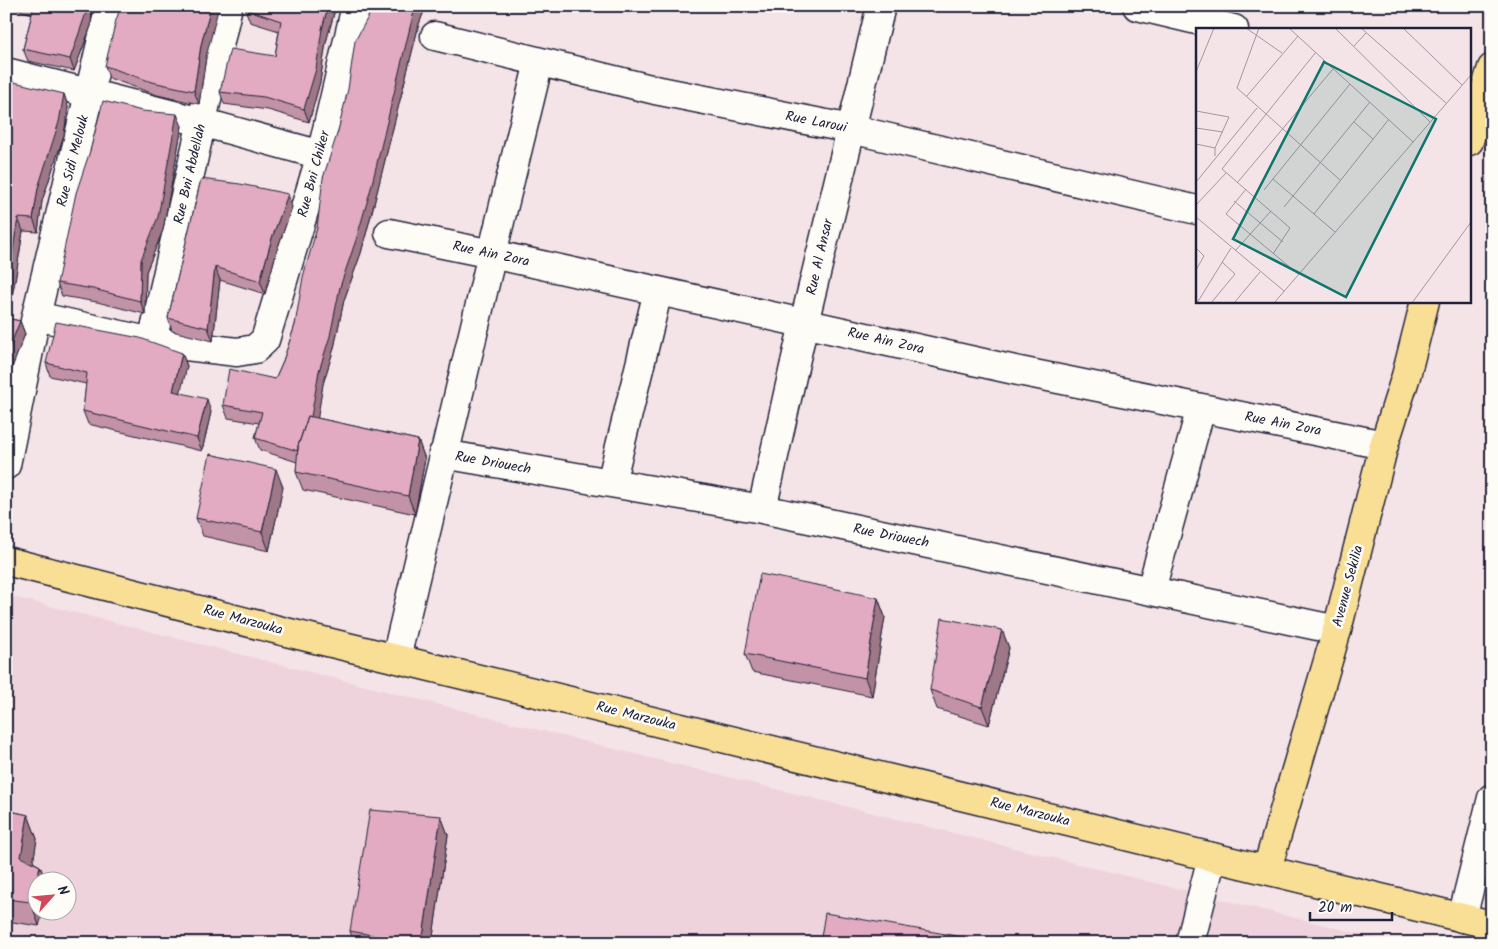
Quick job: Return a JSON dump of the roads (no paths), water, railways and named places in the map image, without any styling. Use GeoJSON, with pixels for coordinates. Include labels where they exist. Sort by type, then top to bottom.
{"type":"FeatureCollection","features":[{"type":"Feature","properties":{"kind":"main road"},"geometry":{"type":"LineString","coordinates":[[1470,136],[1482,80]]}},
{"type":"Feature","properties":{"kind":"main road","name":"Avenue Sekilia"},"geometry":{"type":"LineString","coordinates":[[1267,869],[1336,630],[1384,445],[1406,376],[1425,302]]}},
{"type":"Feature","properties":{"kind":"main road","name":"Rue Marzouka"},"geometry":{"type":"LineString","coordinates":[[6,561],[1492,925]]}},
{"type":"Feature","properties":{"kind":"street","name":"Rue Sidi Melouk"},"geometry":{"type":"LineString","coordinates":[[6,465],[36,316],[110,6]]}},
{"type":"Feature","properties":{"kind":"street","name":"Rue Bni Abdellah"},"geometry":{"type":"LineString","coordinates":[[152,342],[228,6]]}},
{"type":"Feature","properties":{"kind":"street","name":"Rue Bni Chiker"},"geometry":{"type":"LineString","coordinates":[[152,342],[237,352],[255,349],[265,340],[321,155],[356,6]]}},
{"type":"Feature","properties":{"kind":"street","name":"Rue Al Ansar"},"geometry":{"type":"LineString","coordinates":[[762,510],[804,323],[881,6]]}},
{"type":"Feature","properties":{"kind":"street"},"geometry":{"type":"LineString","coordinates":[[1137,6],[1230,28]]}},
{"type":"Feature","properties":{"kind":"street","name":"Rue Laroui"},"geometry":{"type":"LineString","coordinates":[[435,36],[655,90],[851,129],[1196,210]]}},
{"type":"Feature","properties":{"kind":"street"},"geometry":{"type":"LineString","coordinates":[[396,658],[443,454],[539,62]]}},
{"type":"Feature","properties":{"kind":"street"},"geometry":{"type":"LineString","coordinates":[[6,72],[202,122],[321,155]]}},
{"type":"Feature","properties":{"kind":"street","name":"Rue Ain Zora"},"geometry":{"type":"LineString","coordinates":[[389,233],[492,254],[1019,371],[1384,445]]}},
{"type":"Feature","properties":{"kind":"street"},"geometry":{"type":"LineString","coordinates":[[611,483],[658,291]]}},
{"type":"Feature","properties":{"kind":"street"},"geometry":{"type":"LineString","coordinates":[[36,316],[152,342]]}},
{"type":"Feature","properties":{"kind":"street"},"geometry":{"type":"LineString","coordinates":[[1151,590],[1201,408]]}},
{"type":"Feature","properties":{"kind":"street","name":"Rue Driouech"},"geometry":{"type":"LineString","coordinates":[[443,454],[762,510],[1336,630]]}},
{"type":"Feature","properties":{"kind":"street"},"geometry":{"type":"LineString","coordinates":[[1462,918],[1492,798]]}},
{"type":"Feature","properties":{"kind":"street"},"geometry":{"type":"LineString","coordinates":[[1190,943],[1212,857]]}}]}
